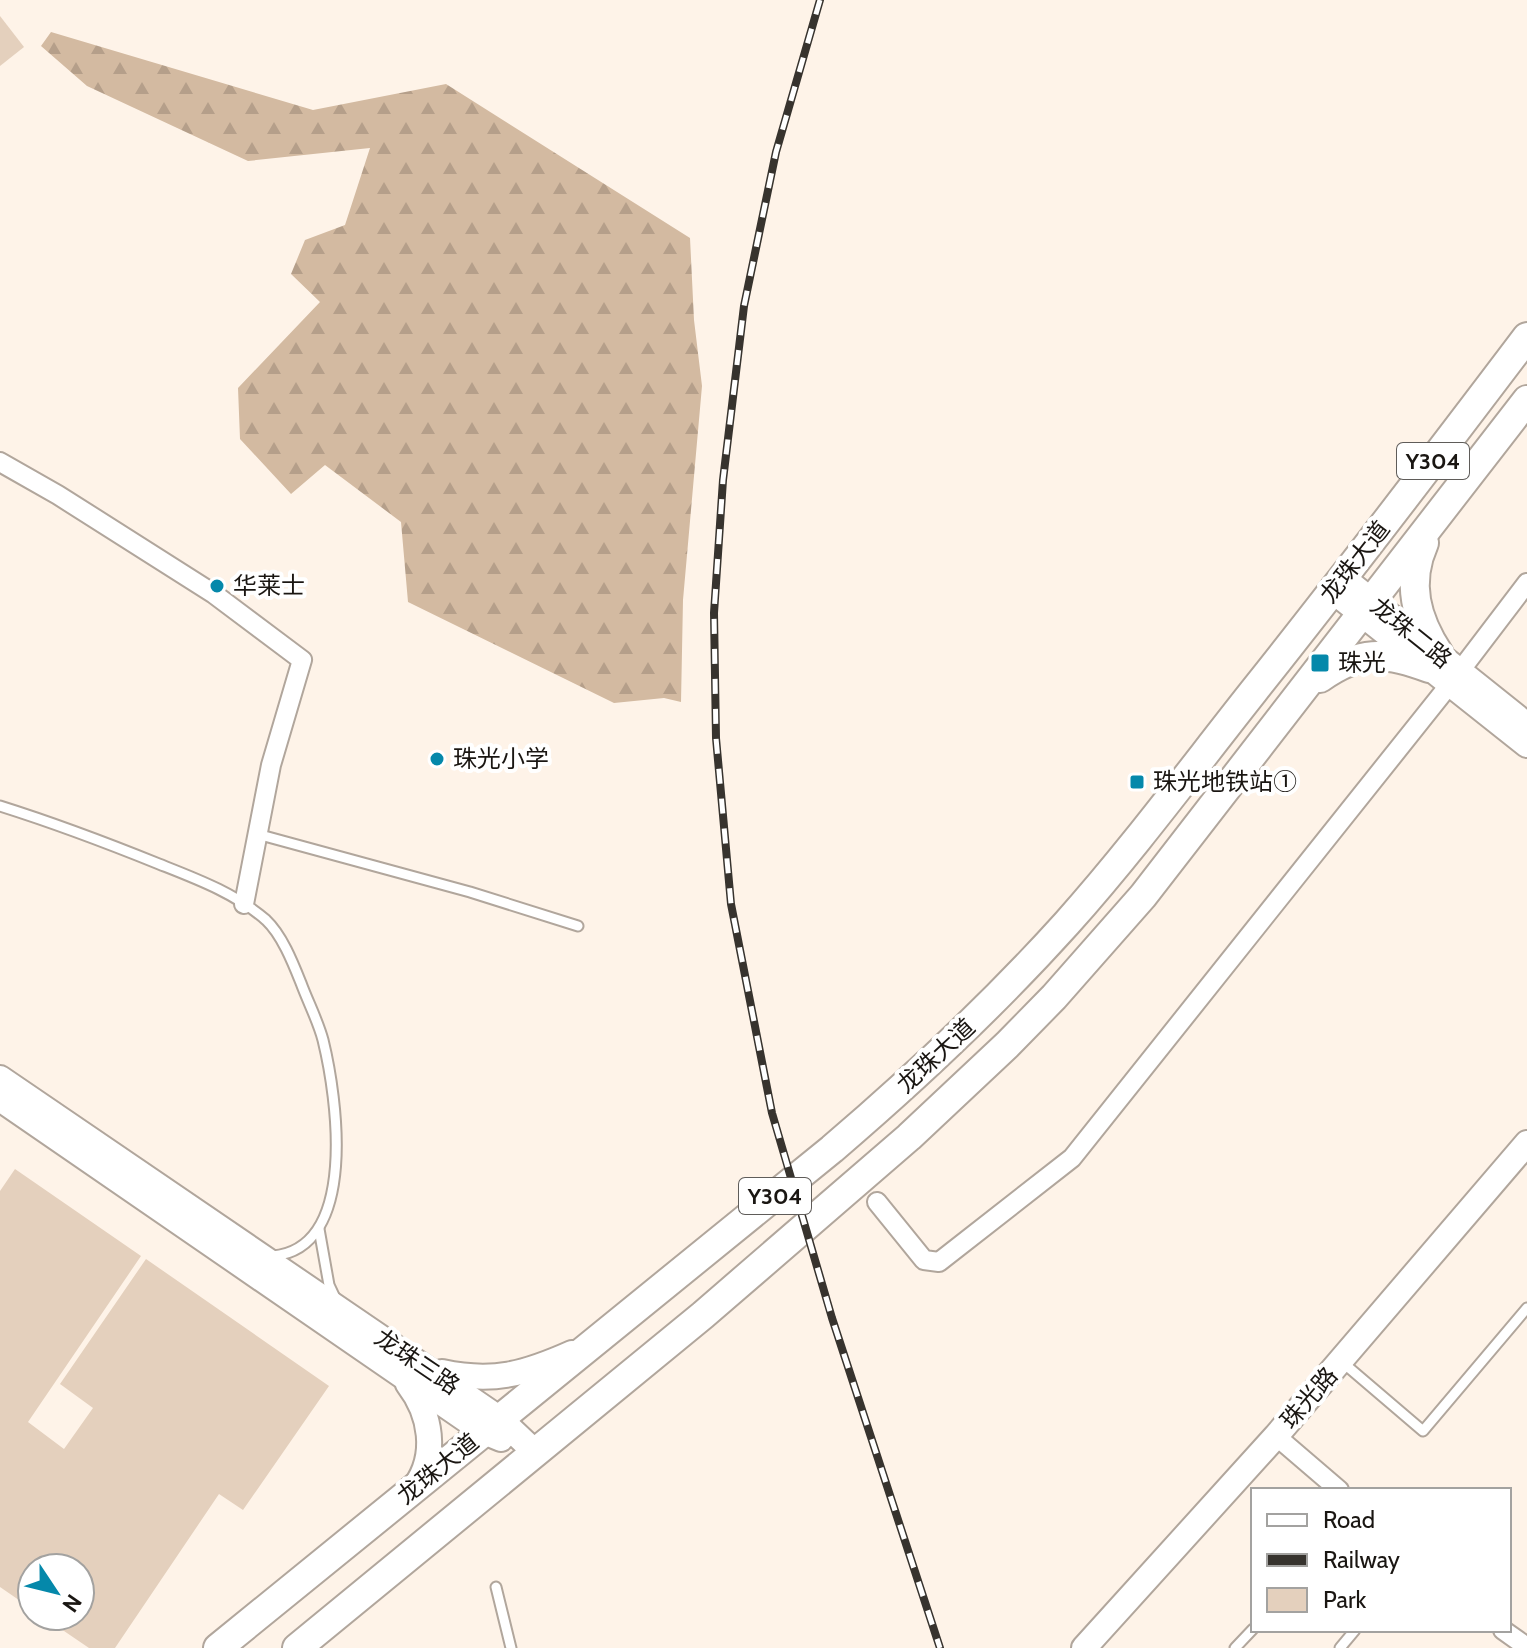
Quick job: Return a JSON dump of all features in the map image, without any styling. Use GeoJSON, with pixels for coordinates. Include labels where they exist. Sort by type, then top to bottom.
{"type":"FeatureCollection","features":[{"type":"Feature","properties":{"kind":"main road","name":"龙珠大道"},"geometry":{"type":"LineString","coordinates":[[218,1648],[862,1124],[979,1016],[1112,870],[1338,585],[1527,337]]}},
{"type":"Feature","properties":{"kind":"main road","name":"龙珠大道"},"geometry":{"type":"LineString","coordinates":[[297,1648],[703,1315],[909,1137],[1007,1045],[1143,896],[1527,400]]}},
{"type":"Feature","properties":{"kind":"main road"},"geometry":{"type":"LineString","coordinates":[[1434,522],[1420,551],[1414,580],[1415,607],[1423,630],[1444,669]]}},
{"type":"Feature","properties":{"kind":"main road","name":"龙珠二路"},"geometry":{"type":"LineString","coordinates":[[1338,585],[1343,599],[1367,608],[1444,669],[1527,745]]}},
{"type":"Feature","properties":{"kind":"main road"},"geometry":{"type":"LineString","coordinates":[[1306,688],[1353,659],[1379,654],[1444,669]]}},
{"type":"Feature","properties":{"kind":"main road","name":"龙珠二路"},"geometry":{"type":"LineString","coordinates":[[1444,669],[1527,725]]}},
{"type":"Feature","properties":{"kind":"main road","name":"龙珠三路"},"geometry":{"type":"LineString","coordinates":[[0,1078],[340,1309],[405,1366]]}},
{"type":"Feature","properties":{"kind":"main road","name":"龙珠三路"},"geometry":{"type":"LineString","coordinates":[[0,1099],[536,1453]]}},
{"type":"Feature","properties":{"kind":"main road","name":"珠光路"},"geometry":{"type":"LineString","coordinates":[[1084,1648],[1276,1436],[1527,1143]]}},
{"type":"Feature","properties":{"kind":"main road"},"geometry":{"type":"LineString","coordinates":[[405,1366],[471,1379],[498,1377],[541,1366],[592,1344]]}},
{"type":"Feature","properties":{"kind":"main road"},"geometry":{"type":"LineString","coordinates":[[405,1366],[428,1422],[427,1461],[413,1490]]}},
{"type":"Feature","properties":{"kind":"street"},"geometry":{"type":"LineString","coordinates":[[0,462],[214,594],[302,660],[271,765],[244,904]]}},
{"type":"Feature","properties":{"kind":"street"},"geometry":{"type":"LineString","coordinates":[[877,1202],[924,1260],[939,1262],[1072,1158],[1444,669],[1527,583]]}},
{"type":"Feature","properties":{"kind":"street"},"geometry":{"type":"LineString","coordinates":[[1276,1436],[1337,1488]]}},
{"type":"Feature","properties":{"kind":"street"},"geometry":{"type":"LineString","coordinates":[[1506,1632],[1527,1647]]}},
{"type":"Feature","properties":{"kind":"lane"},"geometry":{"type":"LineString","coordinates":[[0,806],[76,830],[219,888],[268,922],[291,959],[323,1039],[337,1125],[336,1160],[331,1195],[319,1229],[309,1240],[287,1254],[261,1256]]}},
{"type":"Feature","properties":{"kind":"lane"},"geometry":{"type":"LineString","coordinates":[[257,834],[470,892],[578,926]]}},
{"type":"Feature","properties":{"kind":"lane"},"geometry":{"type":"LineString","coordinates":[[319,1229],[329,1285],[340,1309]]}},
{"type":"Feature","properties":{"kind":"lane"},"geometry":{"type":"LineString","coordinates":[[1341,1361],[1423,1431],[1527,1308]]}},
{"type":"Feature","properties":{"kind":"lane"},"geometry":{"type":"LineString","coordinates":[[496,1587],[511,1648]]}},
{"type":"Feature","properties":{"kind":"lane"},"geometry":{"type":"LineString","coordinates":[[1235,1648],[1251,1631]]}},
{"type":"Feature","properties":{"kind":"lane"},"geometry":{"type":"LineString","coordinates":[[1340,1648],[1353,1632]]}},
{"type":"Feature","properties":{"kind":"green space"},"geometry":{"type":"Polygon","coordinates":[[[0,16],[24,47],[0,66],[0,16]]]}},
{"type":"Feature","properties":{"kind":"green space"},"geometry":{"type":"Polygon","coordinates":[[[51,32],[313,110],[446,84],[690,238],[694,320],[702,386],[683,600],[681,702],[664,698],[614,703],[408,602],[401,522],[325,465],[291,494],[240,439],[238,388],[320,302],[291,274],[305,240],[345,225],[370,148],[248,161],[87,86],[41,46],[51,32]]]}},
{"type":"Feature","properties":{"kind":"green space"},"geometry":{"type":"Polygon","coordinates":[[[15,1169],[141,1256],[28,1422],[64,1449],[93,1408],[60,1384],[146,1259],[329,1386],[243,1510],[219,1494],[115,1648],[89,1648],[66,1632],[96,1632],[96,1552],[16,1552],[16,1598],[0,1587],[0,1191],[15,1169]]]}},
{"type":"Feature","properties":{"kind":"railway"},"geometry":{"type":"LineString","coordinates":[[820,0],[776,152],[744,306],[723,480],[714,613],[716,738],[731,904],[772,1113],[832,1318],[940,1648]]}},
{"type":"Feature","properties":{"kind":"place","name":"华莱士"},"geometry":{"type":"Point","coordinates":[217,586]}},
{"type":"Feature","properties":{"kind":"place","name":"珠光"},"geometry":{"type":"Point","coordinates":[1320,663]}},
{"type":"Feature","properties":{"kind":"place","name":"珠光小学"},"geometry":{"type":"Point","coordinates":[437,759]}},
{"type":"Feature","properties":{"kind":"place","name":"珠光地铁站①"},"geometry":{"type":"Point","coordinates":[1137,782]}}]}
